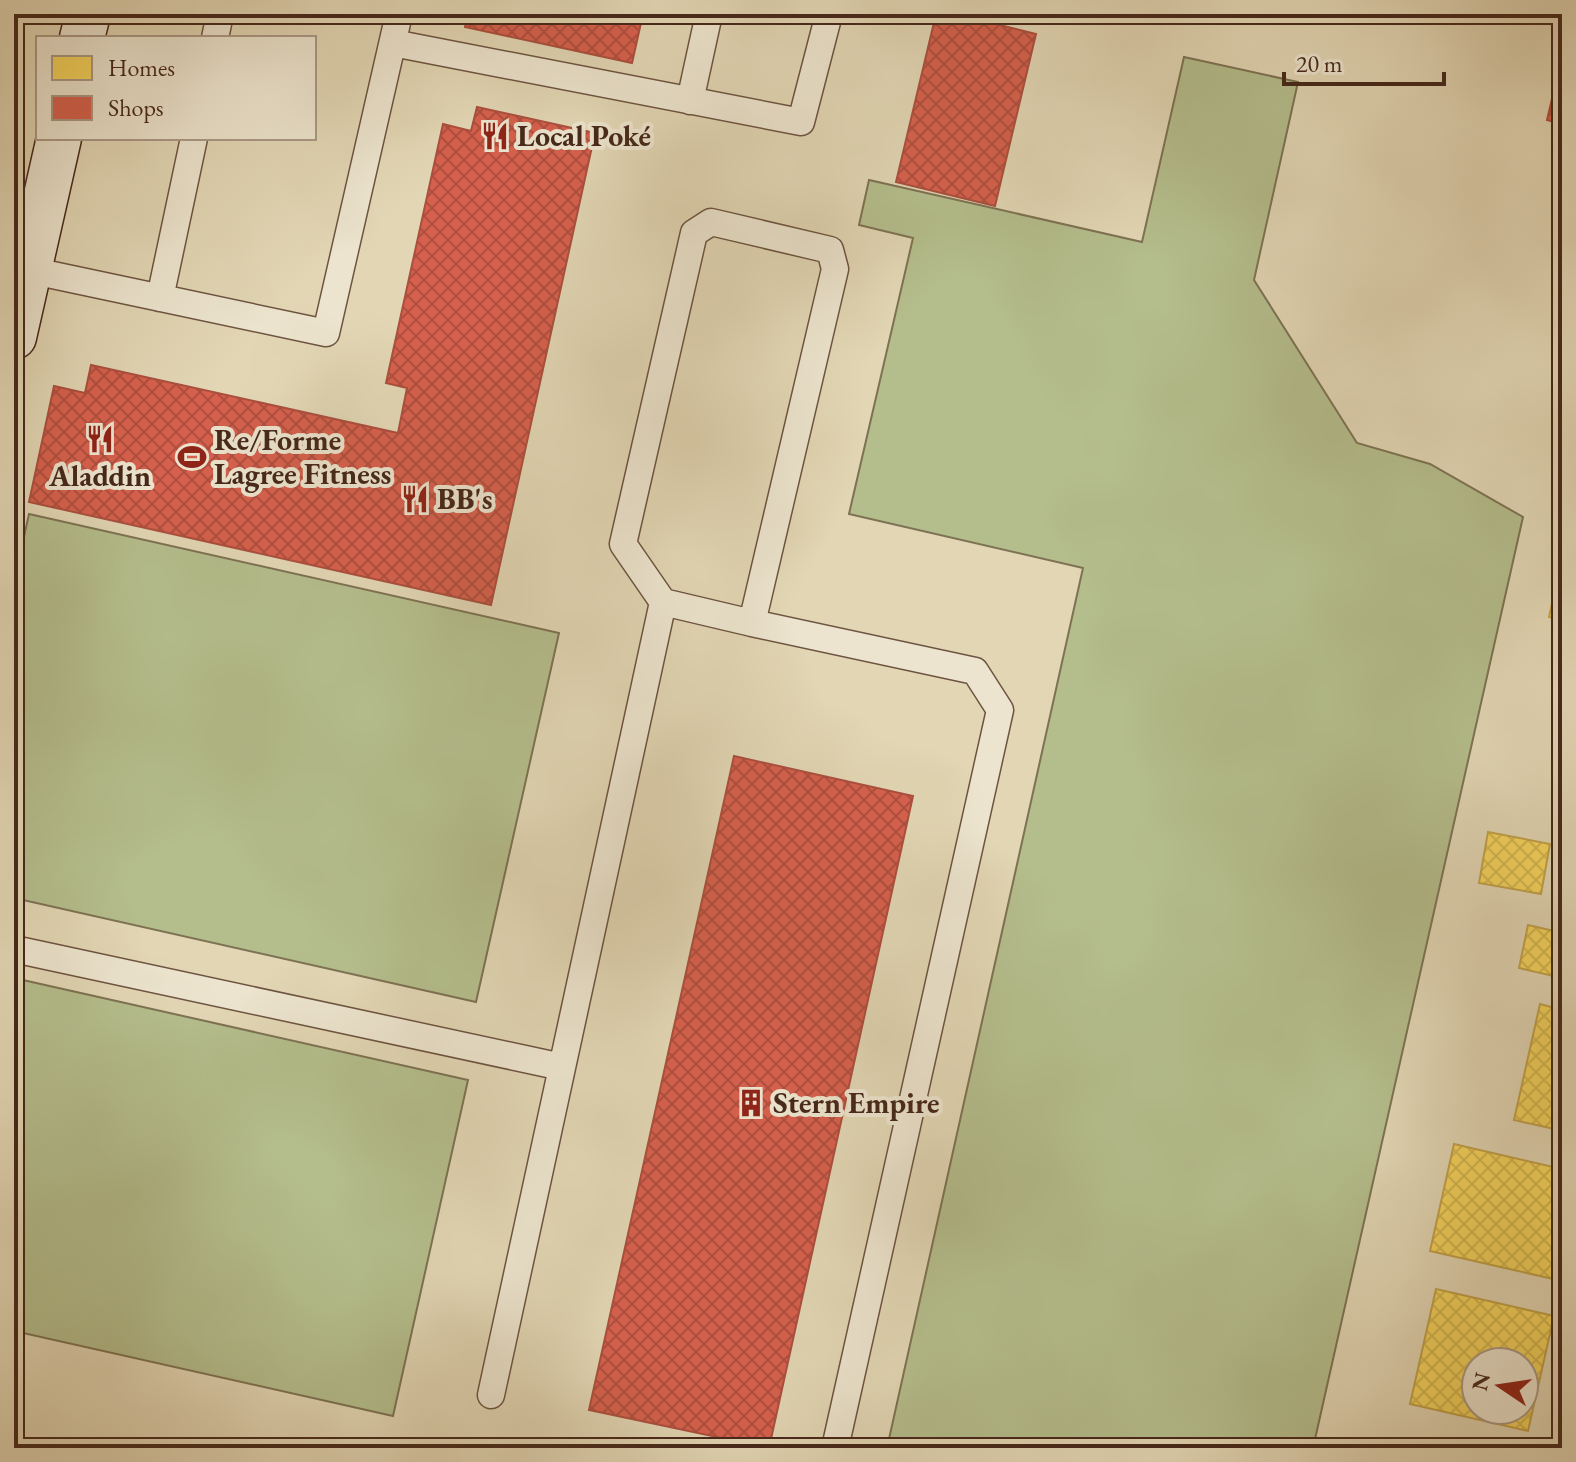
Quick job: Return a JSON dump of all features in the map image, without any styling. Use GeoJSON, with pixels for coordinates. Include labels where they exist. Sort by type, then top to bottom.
{"type":"FeatureCollection","features":[{"type":"Feature","properties":{"kind":"main road"},"geometry":{"type":"LineString","coordinates":[[82,36],[88,14]]}},
{"type":"Feature","properties":{"kind":"main road"},"geometry":{"type":"LineString","coordinates":[[14,337],[22,268],[58,140]]}},
{"type":"Feature","properties":{"kind":"lane"},"geometry":{"type":"LineString","coordinates":[[215,36],[220,14]]}},
{"type":"Feature","properties":{"kind":"lane"},"geometry":{"type":"LineString","coordinates":[[22,268],[326,333],[399,14]]}},
{"type":"Feature","properties":{"kind":"lane"},"geometry":{"type":"LineString","coordinates":[[690,101],[709,14]]}},
{"type":"Feature","properties":{"kind":"lane"},"geometry":{"type":"LineString","coordinates":[[393,43],[801,122],[829,14]]}},
{"type":"Feature","properties":{"kind":"lane"},"geometry":{"type":"LineString","coordinates":[[160,298],[194,140]]}},
{"type":"Feature","properties":{"kind":"lane"},"geometry":{"type":"LineString","coordinates":[[752,623],[835,269],[830,250],[711,222],[694,233],[623,544],[663,602],[752,623],[975,671],[1000,710],[835,1448]]}},
{"type":"Feature","properties":{"kind":"lane"},"geometry":{"type":"LineString","coordinates":[[491,1395],[663,602]]}},
{"type":"Feature","properties":{"kind":"lane"},"geometry":{"type":"LineString","coordinates":[[14,949],[562,1067]]}},
{"type":"Feature","properties":{"kind":"green space"},"geometry":{"type":"Polygon","coordinates":[[[1184,57],[1298,82],[1254,280],[1357,443],[1430,464],[1523,517],[1313,1448],[887,1448],[1083,568],[849,514],[913,238],[859,225],[869,180],[1142,242],[1184,57]]]}},
{"type":"Feature","properties":{"kind":"green space"},"geometry":{"type":"Polygon","coordinates":[[[29,514],[559,633],[476,1002],[14,898],[14,582],[29,514]]]}},
{"type":"Feature","properties":{"kind":"green space"},"geometry":{"type":"Polygon","coordinates":[[[14,978],[468,1080],[393,1416],[14,1331],[14,978]]]}},
{"type":"Feature","properties":{"kind":"building: Homes"},"geometry":{"type":"Polygon","coordinates":[[[1562,559],[1562,620],[1549,617],[1562,559]]]}},
{"type":"Feature","properties":{"kind":"building: Homes"},"geometry":{"type":"Polygon","coordinates":[[[1488,832],[1550,844],[1541,894],[1479,883],[1488,832]]]}},
{"type":"Feature","properties":{"kind":"building: Homes"},"geometry":{"type":"Polygon","coordinates":[[[1562,898],[1562,978],[1519,968],[1528,925],[1554,931],[1562,898]]]}},
{"type":"Feature","properties":{"kind":"building: Homes"},"geometry":{"type":"Polygon","coordinates":[[[1540,1004],[1562,1010],[1562,1118],[1559,1130],[1514,1120],[1540,1004]]]}},
{"type":"Feature","properties":{"kind":"building: Homes"},"geometry":{"type":"Polygon","coordinates":[[[1454,1144],[1562,1169],[1562,1281],[1430,1251],[1454,1144]]]}},
{"type":"Feature","properties":{"kind":"building: Homes"},"geometry":{"type":"Polygon","coordinates":[[[1436,1289],[1554,1316],[1540,1378],[1540,1346],[1460,1346],[1460,1415],[1410,1404],[1436,1289]]]}},
{"type":"Feature","properties":{"kind":"building: Homes"},"geometry":{"type":"Polygon","coordinates":[[[1506,1426],[1529,1426],[1528,1431],[1506,1426]]]}},
{"type":"Feature","properties":{"kind":"building: Shops"},"geometry":{"type":"Polygon","coordinates":[[[468,14],[643,14],[632,63],[465,27],[468,14]]]}},
{"type":"Feature","properties":{"kind":"building: Shops"},"geometry":{"type":"Polygon","coordinates":[[[936,14],[956,14],[1036,34],[995,206],[896,182],[936,14]]]}},
{"type":"Feature","properties":{"kind":"building: Shops"},"geometry":{"type":"Polygon","coordinates":[[[991,14],[1039,14],[1037,24],[991,14]]]}},
{"type":"Feature","properties":{"kind":"building: Shops"},"geometry":{"type":"Polygon","coordinates":[[[1562,56],[1562,124],[1547,120],[1562,56]]]}},
{"type":"Feature","properties":{"kind":"building: Shops"},"geometry":{"type":"Polygon","coordinates":[[[477,107],[595,133],[491,605],[29,502],[54,386],[85,393],[91,365],[398,433],[407,388],[386,383],[443,124],[471,131],[477,107]]]}},
{"type":"Feature","properties":{"kind":"building: Shops","name":"Stern Empire"},"geometry":{"type":"Polygon","coordinates":[[[734,756],[913,796],[769,1448],[589,1410],[734,756]]]}},
{"type":"Feature","properties":{"kind":"place","name":"Local Poké"},"geometry":{"type":"Point","coordinates":[495,136]}},
{"type":"Feature","properties":{"kind":"place","name":"Aladdin"},"geometry":{"type":"Point","coordinates":[100,439]}},
{"type":"Feature","properties":{"kind":"place","name":"Re/Forme Lagree Fitness"},"geometry":{"type":"Point","coordinates":[192,457]}},
{"type":"Feature","properties":{"kind":"place","name":"BB's"},"geometry":{"type":"Point","coordinates":[415,499]}},
{"type":"Feature","properties":{"kind":"place","name":"Stern Empire"},"geometry":{"type":"Point","coordinates":[751,1103]}}]}
